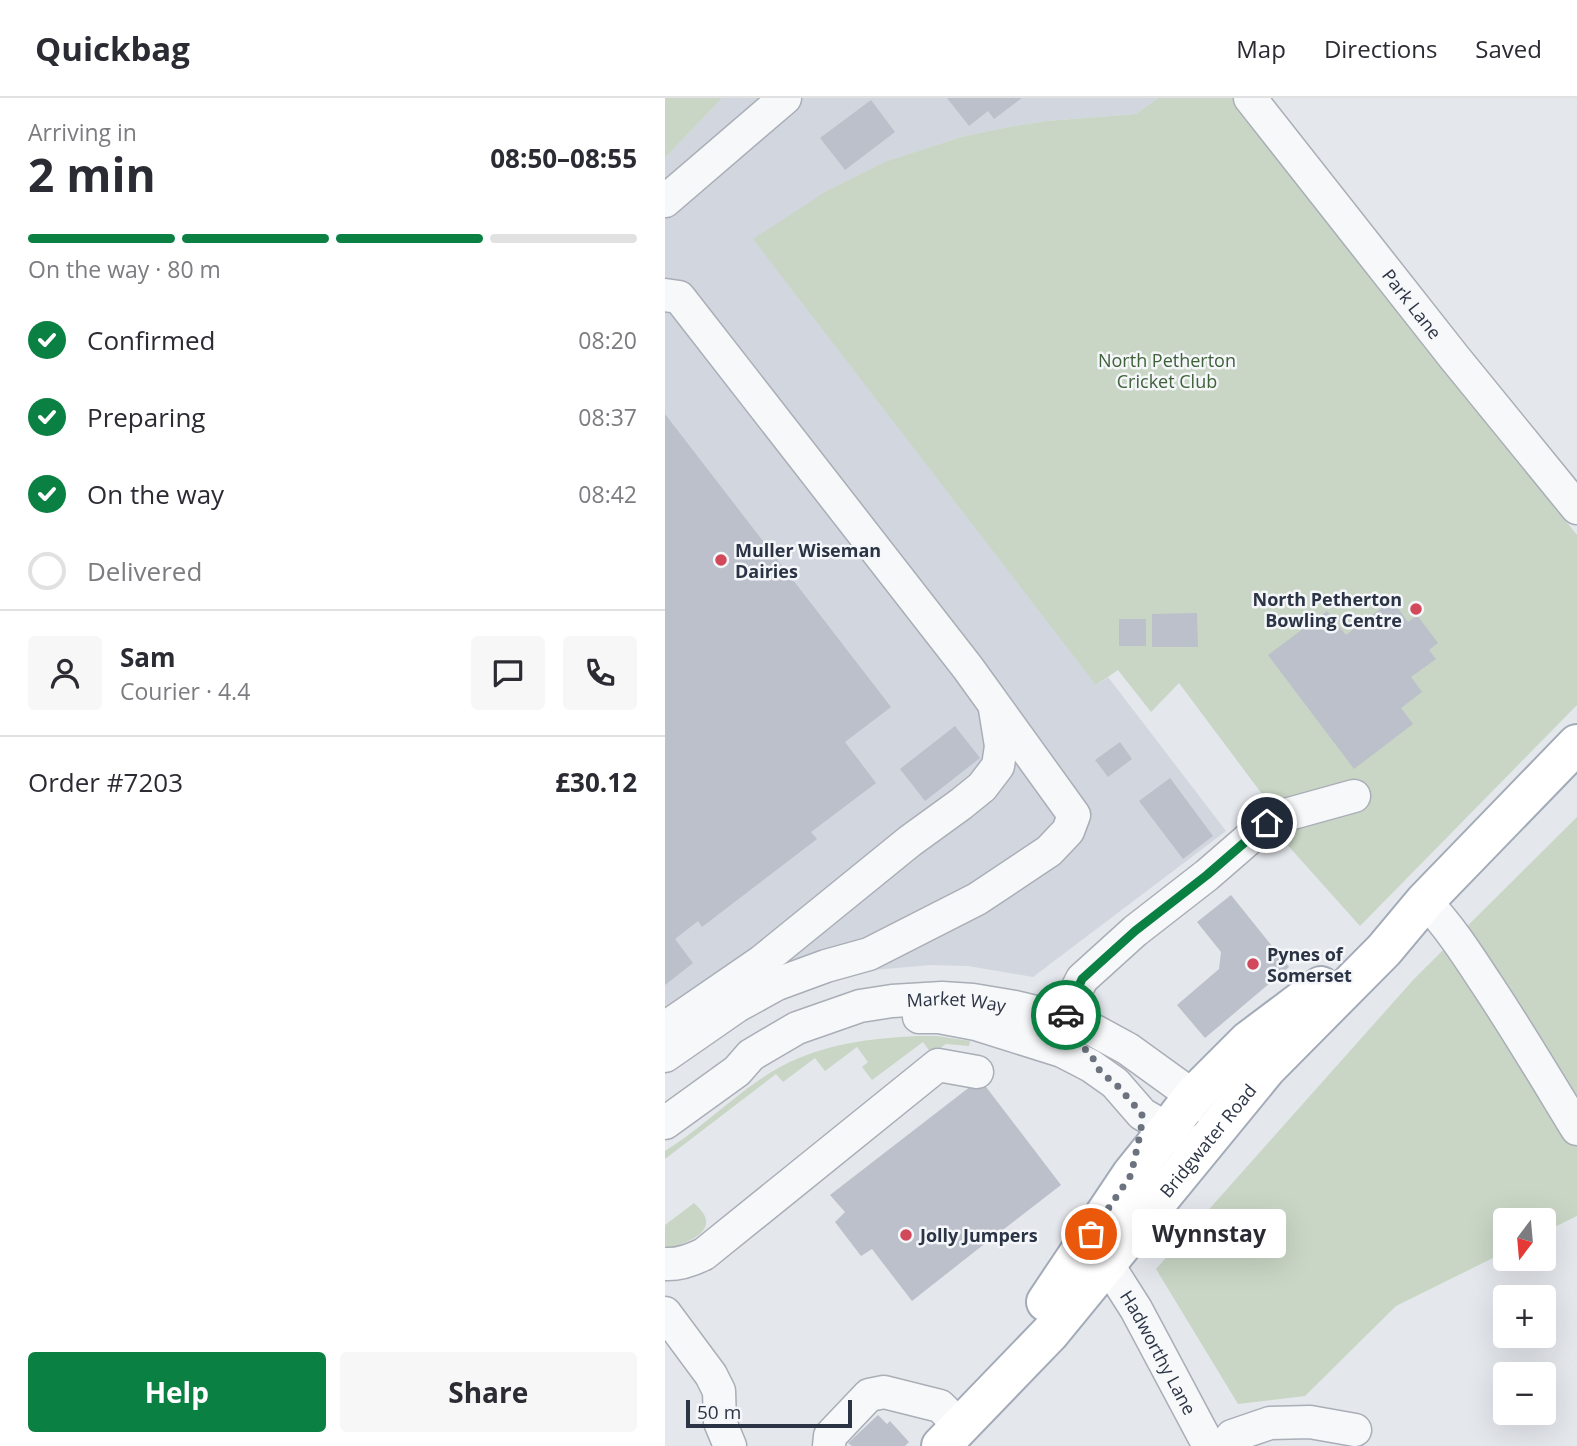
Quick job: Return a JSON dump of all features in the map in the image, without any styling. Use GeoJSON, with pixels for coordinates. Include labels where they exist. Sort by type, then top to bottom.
{"type":"FeatureCollection","features":[{"type":"Feature","properties":{"kind":"main road","name":"Bridgwater Road"},"geometry":{"type":"LineString","coordinates":[[955,1431],[1050,1333],[1268,1068],[1384,950],[1425,901],[1577,744]]}},
{"type":"Feature","properties":{"kind":"main road","name":"Bridgwater Road"},"geometry":{"type":"LineString","coordinates":[[955,1431],[1151,1149],[1155,1121],[1193,1096],[1248,1041],[1338,973],[1425,901]]}},
{"type":"Feature","properties":{"kind":"street"},"geometry":{"type":"LineString","coordinates":[[665,201],[785,98]]}},
{"type":"Feature","properties":{"kind":"street","name":"Park Lane"},"geometry":{"type":"LineString","coordinates":[[1250,98],[1577,508]]}},
{"type":"Feature","properties":{"kind":"street"},"geometry":{"type":"LineString","coordinates":[[665,295],[678,297],[687,308],[995,705],[1074,816],[1068,831],[1049,851],[977,899],[869,954],[777,984],[737,1006],[665,1056]]}},
{"type":"Feature","properties":{"kind":"street"},"geometry":{"type":"LineString","coordinates":[[665,1028],[761,962],[910,841],[982,787],[998,766],[1001,746],[995,705]]}},
{"type":"Feature","properties":{"kind":"street"},"geometry":{"type":"LineString","coordinates":[[1212,1135],[1155,1121],[1108,1078],[1089,1051],[1060,1035],[1065,1019],[1082,979],[1135,931],[1207,875],[1267,823],[1289,814],[1355,796]]}},
{"type":"Feature","properties":{"kind":"street"},"geometry":{"type":"LineString","coordinates":[[1425,901],[1438,914],[1475,966],[1577,1129]]}},
{"type":"Feature","properties":{"kind":"street","name":"Market Way"},"geometry":{"type":"LineString","coordinates":[[665,1123],[737,1072],[751,1055],[797,1028],[860,1006],[942,998],[1015,1007],[1065,1019],[1095,1031],[1123,1046],[1193,1096],[1212,1135]]}},
{"type":"Feature","properties":{"kind":"street","name":"Market Way"},"geometry":{"type":"LineString","coordinates":[[751,1055],[828,1029],[869,1020],[902,1016],[939,1017],[976,1024],[1062,1051],[1108,1078]]}},
{"type":"Feature","properties":{"kind":"street"},"geometry":{"type":"LineString","coordinates":[[665,1264],[688,1261],[704,1254],[938,1065],[977,1072]]}},
{"type":"Feature","properties":{"kind":"street","name":"Hadworthy Lane"},"geometry":{"type":"LineString","coordinates":[[1107,1261],[1136,1309],[1209,1446]]}},
{"type":"Feature","properties":{"kind":"street"},"geometry":{"type":"LineString","coordinates":[[665,1313],[711,1375],[719,1391],[720,1422],[730,1446]]}},
{"type":"Feature","properties":{"kind":"street"},"geometry":{"type":"LineString","coordinates":[[829,1446],[830,1436],[869,1395],[884,1392],[940,1406],[955,1431]]}},
{"type":"Feature","properties":{"kind":"street"},"geometry":{"type":"LineString","coordinates":[[1228,1446],[1232,1436],[1270,1423],[1310,1422],[1355,1430]]}},
{"type":"Feature","properties":{"kind":"shaded area"},"geometry":{"type":"Polygon","coordinates":[[[722,98],[1158,98],[1136,114],[1046,121],[1008,127],[961,137],[887,161],[1097,685],[1108,677],[1226,831],[1033,977],[968,966],[931,965],[873,970],[839,978],[799,991],[733,1025],[665,1074],[665,158],[722,98]]]}},
{"type":"Feature","properties":{"kind":"green space"},"geometry":{"type":"Polygon","coordinates":[[[665,98],[722,98],[665,158],[665,98]]]}},
{"type":"Feature","properties":{"kind":"green space","name":"North Petherton Cricket Club"},"geometry":{"type":"Polygon","coordinates":[[[1158,98],[1237,98],[1404,320],[1577,535],[1577,705],[1360,926],[1257,811],[1268,802],[1179,683],[1151,712],[1118,670],[1096,685],[753,239],[825,192],[887,161],[961,137],[1008,127],[1046,121],[1136,114],[1158,98]]]}},
{"type":"Feature","properties":{"kind":"green space"},"geometry":{"type":"Polygon","coordinates":[[[1577,817],[1577,1216],[1556,1226],[1556,1208],[1493,1208],[1493,1258],[1396,1306],[1305,1396],[1238,1404],[1156,1269],[1414,979],[1577,817]]]}},
{"type":"Feature","properties":{"kind":"green space"},"geometry":{"type":"Polygon","coordinates":[[[918,1036],[970,1041],[969,1046],[946,1044],[932,1054],[923,1042],[872,1080],[862,1067],[868,1062],[857,1047],[825,1071],[815,1058],[783,1082],[776,1074],[665,1159],[665,1151],[692,1133],[750,1086],[798,1058],[831,1047],[883,1038],[918,1036]]]}},
{"type":"Feature","properties":{"kind":"green space"},"geometry":{"type":"Polygon","coordinates":[[[694,1203],[705,1216],[702,1231],[692,1239],[667,1248],[665,1225],[694,1203]]]}},
{"type":"Feature","properties":{"kind":"building"},"geometry":{"type":"Polygon","coordinates":[[[947,98],[1022,98],[994,119],[988,111],[969,126],[947,98]]]}},
{"type":"Feature","properties":{"kind":"building"},"geometry":{"type":"Polygon","coordinates":[[[871,100],[895,132],[845,170],[820,138],[871,100]]]}},
{"type":"Feature","properties":{"kind":"building","name":"Muller Wiseman Dairies"},"geometry":{"type":"Polygon","coordinates":[[[665,414],[891,707],[845,742],[876,783],[811,832],[817,839],[702,927],[698,921],[675,939],[693,963],[665,985],[665,414]]]}},
{"type":"Feature","properties":{"kind":"building"},"geometry":{"type":"Polygon","coordinates":[[[1392,600],[1408,622],[1417,615],[1438,643],[1429,650],[1436,659],[1411,677],[1422,692],[1401,708],[1413,724],[1354,769],[1268,655],[1327,611],[1346,635],[1392,600]]]}},
{"type":"Feature","properties":{"kind":"building"},"geometry":{"type":"Polygon","coordinates":[[[1197,613],[1198,647],[1152,647],[1152,614],[1197,613]]]}},
{"type":"Feature","properties":{"kind":"building"},"geometry":{"type":"Polygon","coordinates":[[[1119,619],[1146,619],[1146,646],[1119,646],[1119,619]]]}},
{"type":"Feature","properties":{"kind":"building"},"geometry":{"type":"Polygon","coordinates":[[[955,726],[980,758],[925,801],[900,769],[955,726]]]}},
{"type":"Feature","properties":{"kind":"building"},"geometry":{"type":"Polygon","coordinates":[[[1120,742],[1132,759],[1108,777],[1095,760],[1120,742]]]}},
{"type":"Feature","properties":{"kind":"building"},"geometry":{"type":"Polygon","coordinates":[[[1170,778],[1213,836],[1183,859],[1139,801],[1170,778]]]}},
{"type":"Feature","properties":{"kind":"building","name":"Pynes of Somerset"},"geometry":{"type":"Polygon","coordinates":[[[1231,895],[1289,967],[1205,1038],[1177,1005],[1219,969],[1221,952],[1197,922],[1231,895]]]}},
{"type":"Feature","properties":{"kind":"building"},"geometry":{"type":"Polygon","coordinates":[[[980,1079],[1061,1185],[912,1301],[872,1249],[861,1256],[835,1222],[845,1212],[830,1195],[980,1079]]]}},
{"type":"Feature","properties":{"kind":"building"},"geometry":{"type":"Polygon","coordinates":[[[878,1415],[887,1424],[890,1421],[909,1442],[905,1446],[852,1446],[848,1443],[878,1415]]]}},
{"type":"Feature","properties":{"kind":"way so far"},"geometry":{"type":"LineString","coordinates":[[1066,1015],[1060,1035],[1089,1051],[1101,1073],[1115,1083],[1142,1114],[1131,1175],[1091,1234]]}},
{"type":"Feature","properties":{"kind":"place","name":"Muller Wiseman Dairies"},"geometry":{"type":"Point","coordinates":[721,560]}},
{"type":"Feature","properties":{"kind":"place","name":"North Petherton Bowling Centre"},"geometry":{"type":"Point","coordinates":[1416,609]}},
{"type":"Feature","properties":{"kind":"place","name":"Pynes of Somerset"},"geometry":{"type":"Point","coordinates":[1253,964]}},
{"type":"Feature","properties":{"kind":"place","name":"Wynnstay"},"geometry":{"type":"Point","coordinates":[1091,1234]}},
{"type":"Feature","properties":{"kind":"place","name":"Jolly Jumpers"},"geometry":{"type":"Point","coordinates":[906,1235]}},
{"type":"Feature","properties":{"kind":"route"},"geometry":{"type":"LineString","coordinates":[[1066,1015],[1082,979],[1135,931],[1207,875],[1267,823]]}}]}
